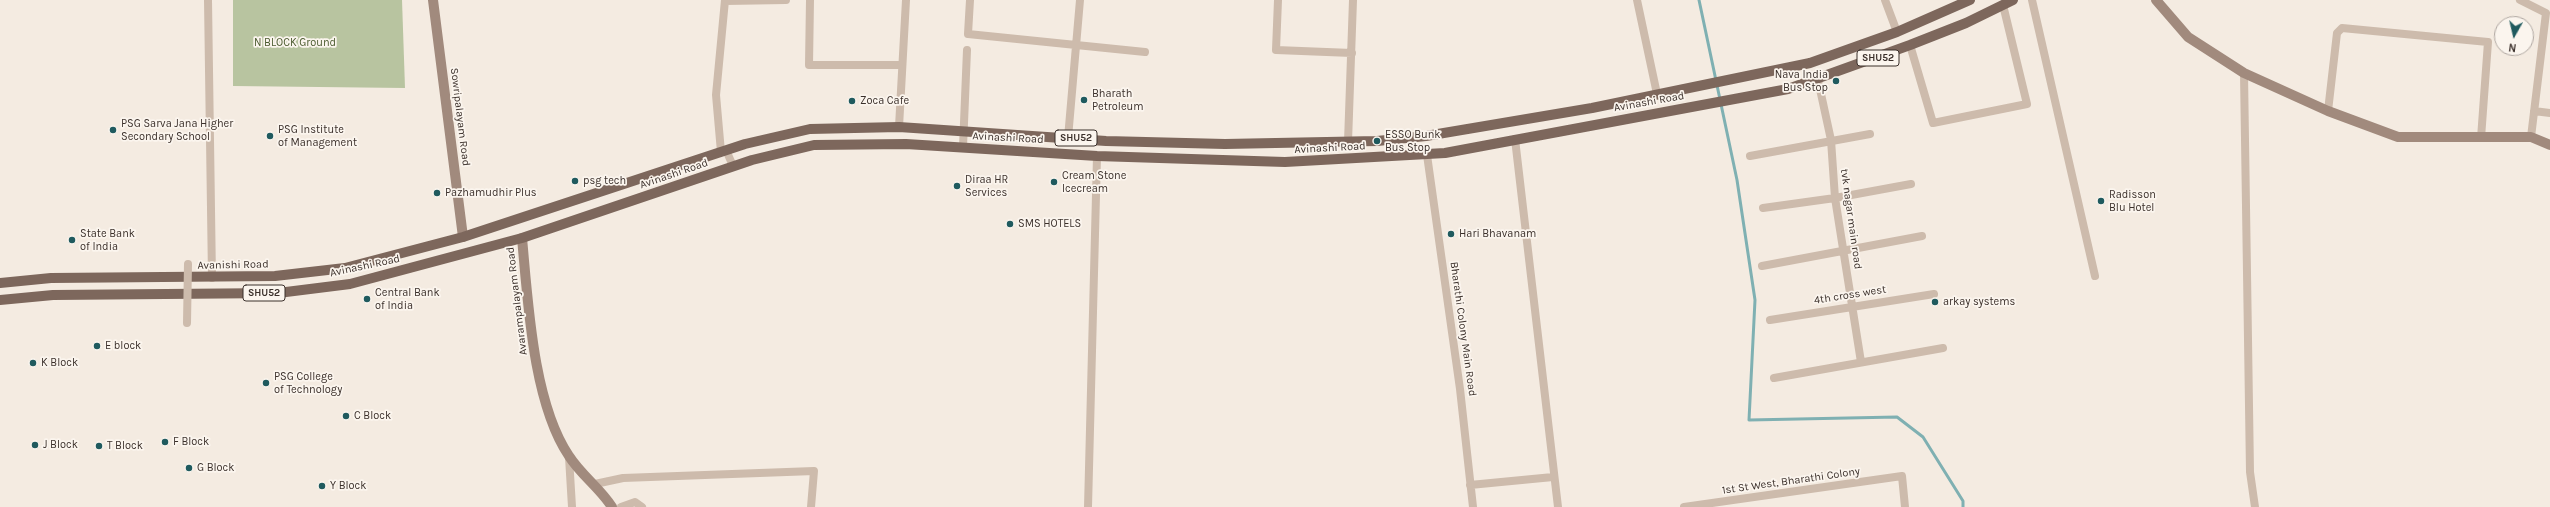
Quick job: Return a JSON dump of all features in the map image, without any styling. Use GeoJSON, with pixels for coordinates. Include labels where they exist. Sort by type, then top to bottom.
{"type":"FeatureCollection","features":[{"type":"Feature","properties":{"kind":"main road","name":"Avinashi Road"},"geometry":{"type":"LineString","coordinates":[[463,237],[724,151],[810,129],[898,127],[1068,138],[1225,144],[1348,142],[1426,136],[1592,108],[1810,63],[1897,32],[1970,0]]}},
{"type":"Feature","properties":{"kind":"main road","name":"Avinashi Road"},"geometry":{"type":"LineString","coordinates":[[0,300],[54,295],[206,295],[293,291],[350,284],[522,238],[733,166],[814,145],[924,145],[1097,156],[1285,162],[1428,155],[1788,89],[1818,80],[1966,23],[2013,0]]}},
{"type":"Feature","properties":{"kind":"main road"},"geometry":{"type":"LineString","coordinates":[[924,128],[924,145]]}},
{"type":"Feature","properties":{"kind":"main road","name":"Avanishi Road"},"geometry":{"type":"LineString","coordinates":[[0,283],[51,278],[212,278],[275,276],[346,268],[463,237]]}},
{"type":"Feature","properties":{"kind":"street"},"geometry":{"type":"LineString","coordinates":[[208,0],[212,278]]}},
{"type":"Feature","properties":{"kind":"street","name":"Sowripalayam Road"},"geometry":{"type":"LineString","coordinates":[[433,0],[463,237]]}},
{"type":"Feature","properties":{"kind":"street"},"geometry":{"type":"LineString","coordinates":[[733,166],[724,151],[716,95],[725,1],[786,0]]}},
{"type":"Feature","properties":{"kind":"street"},"geometry":{"type":"LineString","coordinates":[[810,0],[809,65],[901,65]]}},
{"type":"Feature","properties":{"kind":"street"},"geometry":{"type":"LineString","coordinates":[[898,127],[906,0]]}},
{"type":"Feature","properties":{"kind":"street"},"geometry":{"type":"LineString","coordinates":[[970,0],[968,34],[1145,52]]}},
{"type":"Feature","properties":{"kind":"street"},"geometry":{"type":"LineString","coordinates":[[1068,138],[1080,0]]}},
{"type":"Feature","properties":{"kind":"street"},"geometry":{"type":"LineString","coordinates":[[1278,0],[1276,50],[1352,53]]}},
{"type":"Feature","properties":{"kind":"street"},"geometry":{"type":"LineString","coordinates":[[1348,142],[1353,0]]}},
{"type":"Feature","properties":{"kind":"street"},"geometry":{"type":"LineString","coordinates":[[1637,0],[1658,94]]}},
{"type":"Feature","properties":{"kind":"street"},"geometry":{"type":"LineString","coordinates":[[1885,0],[1897,32]]}},
{"type":"Feature","properties":{"kind":"street"},"geometry":{"type":"LineString","coordinates":[[2032,0],[2095,276]]}},
{"type":"Feature","properties":{"kind":"street"},"geometry":{"type":"LineString","coordinates":[[2156,0],[2188,37],[2244,73],[2328,111],[2398,137],[2531,137],[2550,145]]}},
{"type":"Feature","properties":{"kind":"street"},"geometry":{"type":"LineString","coordinates":[[2520,0],[2546,13],[2547,34],[2531,137]]}},
{"type":"Feature","properties":{"kind":"street"},"geometry":{"type":"LineString","coordinates":[[1910,45],[1933,123],[2027,104],[2003,5]]}},
{"type":"Feature","properties":{"kind":"street"},"geometry":{"type":"LineString","coordinates":[[2328,111],[2337,32],[2342,28],[2488,42],[2481,138]]}},
{"type":"Feature","properties":{"kind":"street"},"geometry":{"type":"LineString","coordinates":[[963,147],[962,131],[967,50]]}},
{"type":"Feature","properties":{"kind":"street"},"geometry":{"type":"LineString","coordinates":[[2244,73],[2250,472],[2256,507]]}},
{"type":"Feature","properties":{"kind":"street","name":"tvk nagar main road"},"geometry":{"type":"LineString","coordinates":[[1818,80],[1831,140],[1835,198],[1861,362]]}},
{"type":"Feature","properties":{"kind":"street"},"geometry":{"type":"LineString","coordinates":[[2534,111],[2550,113]]}},
{"type":"Feature","properties":{"kind":"street"},"geometry":{"type":"LineString","coordinates":[[1750,156],[1870,134]]}},
{"type":"Feature","properties":{"kind":"street"},"geometry":{"type":"LineString","coordinates":[[1515,139],[1553,477],[1558,507]]}},
{"type":"Feature","properties":{"kind":"street","name":"Bharathi Colony Main Road"},"geometry":{"type":"LineString","coordinates":[[1428,155],[1460,390],[1473,507]]}},
{"type":"Feature","properties":{"kind":"street"},"geometry":{"type":"LineString","coordinates":[[1088,507],[1097,156]]}},
{"type":"Feature","properties":{"kind":"street"},"geometry":{"type":"LineString","coordinates":[[1762,208],[1835,198],[1911,184]]}},
{"type":"Feature","properties":{"kind":"street"},"geometry":{"type":"LineString","coordinates":[[1762,266],[1922,236]]}},
{"type":"Feature","properties":{"kind":"street","name":"Avarampalayam Road"},"geometry":{"type":"LineString","coordinates":[[522,238],[531,337],[551,422],[569,457],[595,484],[612,507]]}},
{"type":"Feature","properties":{"kind":"street"},"geometry":{"type":"LineString","coordinates":[[187,323],[188,264]]}},
{"type":"Feature","properties":{"kind":"street","name":"4th cross west"},"geometry":{"type":"LineString","coordinates":[[1770,320],[1853,305],[1934,294]]}},
{"type":"Feature","properties":{"kind":"street"},"geometry":{"type":"LineString","coordinates":[[1774,378],[1943,348]]}},
{"type":"Feature","properties":{"kind":"street"},"geometry":{"type":"LineString","coordinates":[[569,457],[572,507]]}},
{"type":"Feature","properties":{"kind":"street"},"geometry":{"type":"LineString","coordinates":[[595,484],[623,478],[814,471],[811,507]]}},
{"type":"Feature","properties":{"kind":"street","name":"1st St West, Bharathi Colony"},"geometry":{"type":"LineString","coordinates":[[1684,507],[1902,476],[1905,507]]}},
{"type":"Feature","properties":{"kind":"street"},"geometry":{"type":"LineString","coordinates":[[1470,485],[1553,477]]}},
{"type":"Feature","properties":{"kind":"street"},"geometry":{"type":"LineString","coordinates":[[621,507],[635,502],[642,507]]}},
{"type":"Feature","properties":{"kind":"green space","name":"N BLOCK Ground"},"geometry":{"type":"Polygon","coordinates":[[[233,0],[402,0],[405,88],[233,86],[233,0]]]}},
{"type":"Feature","properties":{"kind":"waterway"},"geometry":{"type":"LineString","coordinates":[[1699,0],[1737,180],[1755,300],[1749,420],[1897,417],[1923,437],[1963,501],[1963,507]]}},
{"type":"Feature","properties":{"kind":"place","name":"Nava India Bus Stop"},"geometry":{"type":"Point","coordinates":[1836,81]}},
{"type":"Feature","properties":{"kind":"place","name":"Bharath Petroleum"},"geometry":{"type":"Point","coordinates":[1084,100]}},
{"type":"Feature","properties":{"kind":"place","name":"Zoca Cafe"},"geometry":{"type":"Point","coordinates":[852,101]}},
{"type":"Feature","properties":{"kind":"place","name":"PSG Sarva Jana Higher Secondary School"},"geometry":{"type":"Point","coordinates":[113,130]}},
{"type":"Feature","properties":{"kind":"place","name":"PSG Institute of Management"},"geometry":{"type":"Point","coordinates":[270,136]}},
{"type":"Feature","properties":{"kind":"place","name":"ESSO Bunk Bus Stop"},"geometry":{"type":"Point","coordinates":[1377,141]}},
{"type":"Feature","properties":{"kind":"place","name":"psg tech"},"geometry":{"type":"Point","coordinates":[575,181]}},
{"type":"Feature","properties":{"kind":"place","name":"Cream Stone Icecream"},"geometry":{"type":"Point","coordinates":[1054,182]}},
{"type":"Feature","properties":{"kind":"place","name":"Diraa HR Services"},"geometry":{"type":"Point","coordinates":[957,186]}},
{"type":"Feature","properties":{"kind":"place","name":"Pazhamudhir Plus"},"geometry":{"type":"Point","coordinates":[437,193]}},
{"type":"Feature","properties":{"kind":"place","name":"Radisson Blu Hotel"},"geometry":{"type":"Point","coordinates":[2101,201]}},
{"type":"Feature","properties":{"kind":"place","name":"SMS HOTELS"},"geometry":{"type":"Point","coordinates":[1010,224]}},
{"type":"Feature","properties":{"kind":"place","name":"Hari Bhavanam"},"geometry":{"type":"Point","coordinates":[1451,234]}},
{"type":"Feature","properties":{"kind":"place","name":"State Bank of India"},"geometry":{"type":"Point","coordinates":[72,240]}},
{"type":"Feature","properties":{"kind":"place","name":"Central Bank of India"},"geometry":{"type":"Point","coordinates":[367,299]}},
{"type":"Feature","properties":{"kind":"place","name":"arkay systems"},"geometry":{"type":"Point","coordinates":[1935,302]}},
{"type":"Feature","properties":{"kind":"place","name":"E block"},"geometry":{"type":"Point","coordinates":[97,346]}},
{"type":"Feature","properties":{"kind":"place","name":"K Block"},"geometry":{"type":"Point","coordinates":[33,363]}},
{"type":"Feature","properties":{"kind":"place","name":"PSG College of Technology"},"geometry":{"type":"Point","coordinates":[266,383]}},
{"type":"Feature","properties":{"kind":"place","name":"C Block"},"geometry":{"type":"Point","coordinates":[346,416]}},
{"type":"Feature","properties":{"kind":"place","name":"F Block"},"geometry":{"type":"Point","coordinates":[165,442]}},
{"type":"Feature","properties":{"kind":"place","name":"J Block"},"geometry":{"type":"Point","coordinates":[35,445]}},
{"type":"Feature","properties":{"kind":"place","name":"T Block"},"geometry":{"type":"Point","coordinates":[99,446]}},
{"type":"Feature","properties":{"kind":"place","name":"G Block"},"geometry":{"type":"Point","coordinates":[189,468]}},
{"type":"Feature","properties":{"kind":"place","name":"Y Block"},"geometry":{"type":"Point","coordinates":[322,486]}}]}
